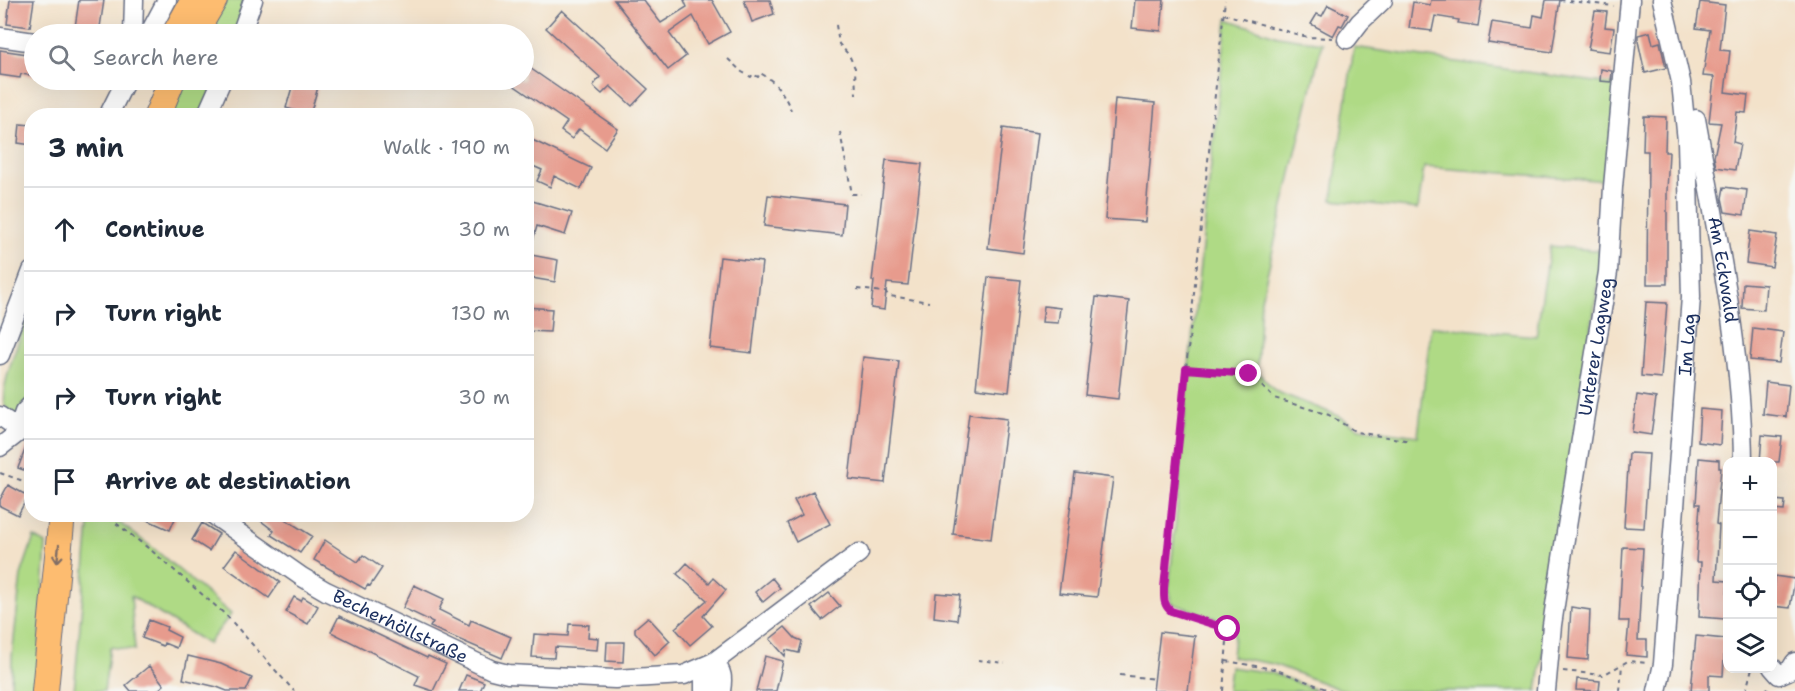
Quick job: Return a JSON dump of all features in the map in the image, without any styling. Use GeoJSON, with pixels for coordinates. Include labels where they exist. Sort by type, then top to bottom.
{"type":"FeatureCollection","features":[{"type":"Feature","properties":{"kind":"highway"},"geometry":{"type":"LineString","coordinates":[[181,24],[194,0]]}},
{"type":"Feature","properties":{"kind":"highway"},"geometry":{"type":"LineString","coordinates":[[200,24],[214,0]]}},
{"type":"Feature","properties":{"kind":"highway"},"geometry":{"type":"LineString","coordinates":[[142,108],[150,90]]}},
{"type":"Feature","properties":{"kind":"highway"},"geometry":{"type":"LineString","coordinates":[[160,108],[168,90]]}},
{"type":"Feature","properties":{"kind":"highway"},"geometry":{"type":"LineString","coordinates":[[62,522],[63,691]]}},
{"type":"Feature","properties":{"kind":"highway"},"geometry":{"type":"LineString","coordinates":[[45,691],[62,595],[78,522]]}},
{"type":"Feature","properties":{"kind":"street"},"geometry":{"type":"LineString","coordinates":[[133,24],[134,0]]}},
{"type":"Feature","properties":{"kind":"street"},"geometry":{"type":"LineString","coordinates":[[154,24],[167,0]]}},
{"type":"Feature","properties":{"kind":"street"},"geometry":{"type":"LineString","coordinates":[[245,24],[253,0]]}},
{"type":"Feature","properties":{"kind":"street"},"geometry":{"type":"LineString","coordinates":[[1347,39],[1360,22],[1383,0]]}},
{"type":"Feature","properties":{"kind":"street","name":"Im Lag"},"geometry":{"type":"LineString","coordinates":[[1657,691],[1663,664],[1691,297],[1687,141],[1680,82],[1662,0]]}},
{"type":"Feature","properties":{"kind":"street","name":"Unterer Lagweg"},"geometry":{"type":"LineString","coordinates":[[1546,691],[1552,625],[1608,273],[1623,3]]}},
{"type":"Feature","properties":{"kind":"street"},"geometry":{"type":"LineString","coordinates":[[0,37],[24,41]]}},
{"type":"Feature","properties":{"kind":"street","name":"Am Eckwald"},"geometry":{"type":"LineString","coordinates":[[1680,82],[1694,113],[1728,305],[1743,429],[1743,457]]}},
{"type":"Feature","properties":{"kind":"street"},"geometry":{"type":"LineString","coordinates":[[112,108],[121,90]]}},
{"type":"Feature","properties":{"kind":"street"},"geometry":{"type":"LineString","coordinates":[[210,108],[218,90]]}},
{"type":"Feature","properties":{"kind":"street"},"geometry":{"type":"LineString","coordinates":[[0,355],[24,292]]}},
{"type":"Feature","properties":{"kind":"street"},"geometry":{"type":"LineString","coordinates":[[0,416],[24,428]]}},
{"type":"Feature","properties":{"kind":"street"},"geometry":{"type":"LineString","coordinates":[[0,447],[24,430]]}},
{"type":"Feature","properties":{"kind":"street","name":"Becherhöllstraße"},"geometry":{"type":"LineString","coordinates":[[223,522],[326,591],[500,673],[615,679],[684,675],[709,664],[859,553]]}},
{"type":"Feature","properties":{"kind":"street"},"geometry":{"type":"LineString","coordinates":[[1777,672],[1779,675],[1790,670],[1795,662]]}},
{"type":"Feature","properties":{"kind":"street"},"geometry":{"type":"LineString","coordinates":[[704,691],[709,664],[721,670],[723,677],[721,691]]}},
{"type":"Feature","properties":{"kind":"street"},"geometry":{"type":"LineString","coordinates":[[684,675],[697,691]]}},
{"type":"Feature","properties":{"kind":"path"},"geometry":{"type":"LineString","coordinates":[[1223,691],[1228,629],[1171,611],[1164,598],[1226,0]]}},
{"type":"Feature","properties":{"kind":"path"},"geometry":{"type":"LineString","coordinates":[[1560,0],[1623,3]]}},
{"type":"Feature","properties":{"kind":"path"},"geometry":{"type":"LineString","coordinates":[[1224,14],[1307,37],[1347,39]]}},
{"type":"Feature","properties":{"kind":"path"},"geometry":{"type":"LineString","coordinates":[[836,25],[839,44],[849,55],[855,68],[856,95]]}},
{"type":"Feature","properties":{"kind":"path"},"geometry":{"type":"LineString","coordinates":[[728,58],[742,72],[751,77],[753,74],[758,77],[760,73],[771,78],[783,93],[791,111]]}},
{"type":"Feature","properties":{"kind":"path"},"geometry":{"type":"LineString","coordinates":[[840,132],[852,194],[861,194]]}},
{"type":"Feature","properties":{"kind":"path"},"geometry":{"type":"LineString","coordinates":[[856,289],[885,292],[890,296],[929,302]]}},
{"type":"Feature","properties":{"kind":"path"},"geometry":{"type":"LineString","coordinates":[[1186,369],[1249,374],[1274,398],[1329,415],[1356,432],[1411,441]]}},
{"type":"Feature","properties":{"kind":"path"},"geometry":{"type":"LineString","coordinates":[[0,473],[24,481]]}},
{"type":"Feature","properties":{"kind":"path"},"geometry":{"type":"LineString","coordinates":[[114,522],[226,615],[294,691]]}},
{"type":"Feature","properties":{"kind":"path"},"geometry":{"type":"LineString","coordinates":[[978,660],[1005,663]]}},
{"type":"Feature","properties":{"kind":"path"},"geometry":{"type":"LineString","coordinates":[[1226,661],[1274,669],[1331,691]]}},
{"type":"Feature","properties":{"kind":"path"},"geometry":{"type":"LineString","coordinates":[[1548,670],[1603,675],[1628,661],[1663,664]]}},
{"type":"Feature","properties":{"kind":"path"},"geometry":{"type":"LineString","coordinates":[[1620,691],[1622,664]]}},
{"type":"Feature","properties":{"kind":"path"},"geometry":{"type":"LineString","coordinates":[[1746,691],[1751,673]]}},
{"type":"Feature","properties":{"kind":"path"},"geometry":{"type":"LineString","coordinates":[[1120,675],[1155,679]]}},
{"type":"Feature","properties":{"kind":"green space"},"geometry":{"type":"Polygon","coordinates":[[[226,0],[249,0],[241,24],[213,24],[226,0]]]}},
{"type":"Feature","properties":{"kind":"green space"},"geometry":{"type":"Polygon","coordinates":[[[1227,19],[1278,36],[1322,43],[1261,300],[1257,371],[1275,391],[1339,416],[1359,428],[1418,436],[1431,326],[1536,336],[1550,246],[1603,251],[1537,691],[1350,691],[1336,688],[1273,664],[1232,657],[1235,625],[1171,603],[1169,588],[1189,366],[1227,19]]]}},
{"type":"Feature","properties":{"kind":"green space"},"geometry":{"type":"Polygon","coordinates":[[[1354,47],[1616,85],[1608,181],[1424,167],[1418,209],[1332,200],[1354,47]]]}},
{"type":"Feature","properties":{"kind":"green space"},"geometry":{"type":"Polygon","coordinates":[[[181,90],[212,90],[204,108],[174,108],[181,90]]]}},
{"type":"Feature","properties":{"kind":"green space"},"geometry":{"type":"Polygon","coordinates":[[[24,326],[24,408],[17,417],[5,406],[4,395],[24,326]]]}},
{"type":"Feature","properties":{"kind":"green space"},"geometry":{"type":"Polygon","coordinates":[[[89,522],[118,522],[231,614],[208,644],[131,596],[135,650],[110,647],[104,691],[74,691],[89,522]]]}},
{"type":"Feature","properties":{"kind":"green space"},"geometry":{"type":"Polygon","coordinates":[[[34,537],[46,544],[37,691],[11,691],[12,657],[21,575],[34,537]]]}},
{"type":"Feature","properties":{"kind":"green space"},"geometry":{"type":"Polygon","coordinates":[[[1230,667],[1272,673],[1314,689],[1314,691],[1227,691],[1230,667]]]}},
{"type":"Feature","properties":{"kind":"building"},"geometry":{"type":"Polygon","coordinates":[[[10,0],[34,0],[30,24],[24,24],[24,26],[7,24],[10,0]]]}},
{"type":"Feature","properties":{"kind":"building"},"geometry":{"type":"Polygon","coordinates":[[[79,0],[104,0],[100,24],[75,24],[79,0]]]}},
{"type":"Feature","properties":{"kind":"building"},"geometry":{"type":"Polygon","coordinates":[[[614,0],[643,0],[661,23],[687,7],[684,0],[712,0],[730,32],[708,44],[693,16],[669,33],[686,56],[668,70],[614,0]]]}},
{"type":"Feature","properties":{"kind":"building"},"geometry":{"type":"Polygon","coordinates":[[[744,0],[770,0],[774,14],[752,22],[744,0]]]}},
{"type":"Feature","properties":{"kind":"building"},"geometry":{"type":"Polygon","coordinates":[[[1135,0],[1164,0],[1161,31],[1132,28],[1135,0]]]}},
{"type":"Feature","properties":{"kind":"building"},"geometry":{"type":"Polygon","coordinates":[[[1431,0],[1482,0],[1478,26],[1435,16],[1432,31],[1409,28],[1413,2],[1430,5],[1431,0]]]}},
{"type":"Feature","properties":{"kind":"building"},"geometry":{"type":"Polygon","coordinates":[[[1546,0],[1560,0],[1552,52],[1488,43],[1492,22],[1532,28],[1534,15],[1543,17],[1546,0]]]}},
{"type":"Feature","properties":{"kind":"building"},"geometry":{"type":"Polygon","coordinates":[[[1700,2],[1725,5],[1720,50],[1730,51],[1725,92],[1748,95],[1746,113],[1737,112],[1733,142],[1740,144],[1735,170],[1716,167],[1714,157],[1721,123],[1709,122],[1714,77],[1703,76],[1710,30],[1696,28],[1700,2]]]}},
{"type":"Feature","properties":{"kind":"building"},"geometry":{"type":"Polygon","coordinates":[[[1328,5],[1348,15],[1333,36],[1311,24],[1317,14],[1322,16],[1328,5]]]}},
{"type":"Feature","properties":{"kind":"building"},"geometry":{"type":"Polygon","coordinates":[[[562,10],[648,89],[632,106],[610,86],[602,94],[593,86],[600,77],[546,28],[562,10]]]}},
{"type":"Feature","properties":{"kind":"building"},"geometry":{"type":"Polygon","coordinates":[[[1595,11],[1607,12],[1605,27],[1614,28],[1610,52],[1588,49],[1595,11]]]}},
{"type":"Feature","properties":{"kind":"building"},"geometry":{"type":"Polygon","coordinates":[[[1650,32],[1653,44],[1660,42],[1666,68],[1645,73],[1638,35],[1650,32]]]}},
{"type":"Feature","properties":{"kind":"building"},"geometry":{"type":"Polygon","coordinates":[[[0,50],[24,54],[24,74],[21,74],[20,78],[0,75],[0,50]]]}},
{"type":"Feature","properties":{"kind":"building"},"geometry":{"type":"Polygon","coordinates":[[[1601,69],[1612,71],[1611,82],[1600,81],[1601,69]]]}},
{"type":"Feature","properties":{"kind":"building"},"geometry":{"type":"Polygon","coordinates":[[[534,71],[618,129],[605,148],[579,129],[572,139],[561,131],[567,122],[521,90],[534,90],[534,71]]]}},
{"type":"Feature","properties":{"kind":"building"},"geometry":{"type":"Polygon","coordinates":[[[291,90],[317,90],[312,108],[286,108],[291,90]]]}},
{"type":"Feature","properties":{"kind":"building"},"geometry":{"type":"Polygon","coordinates":[[[1115,99],[1155,103],[1145,222],[1105,219],[1115,99]]]}},
{"type":"Feature","properties":{"kind":"building"},"geometry":{"type":"Polygon","coordinates":[[[1644,116],[1666,117],[1665,152],[1669,152],[1667,284],[1647,284],[1648,151],[1643,151],[1644,116]]]}},
{"type":"Feature","properties":{"kind":"building"},"geometry":{"type":"Polygon","coordinates":[[[20,124],[24,124],[24,144],[18,143],[20,124]]]}},
{"type":"Feature","properties":{"kind":"building"},"geometry":{"type":"Polygon","coordinates":[[[1003,128],[1038,133],[1023,253],[988,248],[1003,128]]]}},
{"type":"Feature","properties":{"kind":"building"},"geometry":{"type":"Polygon","coordinates":[[[534,141],[591,168],[581,189],[554,176],[550,187],[537,181],[542,170],[534,166],[534,141]]]}},
{"type":"Feature","properties":{"kind":"building"},"geometry":{"type":"Polygon","coordinates":[[[886,160],[922,164],[908,285],[887,283],[884,310],[871,308],[886,160]]]}},
{"type":"Feature","properties":{"kind":"building"},"geometry":{"type":"Polygon","coordinates":[[[1724,187],[1747,190],[1744,215],[1725,212],[1722,198],[1724,187]]]}},
{"type":"Feature","properties":{"kind":"building"},"geometry":{"type":"Polygon","coordinates":[[[768,195],[845,204],[842,235],[764,226],[768,195]]]}},
{"type":"Feature","properties":{"kind":"building"},"geometry":{"type":"Polygon","coordinates":[[[534,201],[572,213],[565,235],[537,226],[534,237],[534,201]]]}},
{"type":"Feature","properties":{"kind":"building"},"geometry":{"type":"Polygon","coordinates":[[[1750,231],[1777,235],[1772,267],[1746,263],[1750,231]]]}},
{"type":"Feature","properties":{"kind":"building"},"geometry":{"type":"Polygon","coordinates":[[[534,256],[558,260],[555,282],[534,278],[534,256]]]}},
{"type":"Feature","properties":{"kind":"building"},"geometry":{"type":"Polygon","coordinates":[[[720,257],[762,262],[752,353],[710,348],[720,257]]]}},
{"type":"Feature","properties":{"kind":"building"},"geometry":{"type":"Polygon","coordinates":[[[988,277],[1021,280],[1009,392],[976,388],[988,277]]]}},
{"type":"Feature","properties":{"kind":"building"},"geometry":{"type":"Polygon","coordinates":[[[1743,283],[1766,285],[1764,310],[1742,308],[1743,283]]]}},
{"type":"Feature","properties":{"kind":"building"},"geometry":{"type":"Polygon","coordinates":[[[1096,297],[1129,301],[1118,399],[1085,395],[1096,297]]]}},
{"type":"Feature","properties":{"kind":"building"},"geometry":{"type":"Polygon","coordinates":[[[1646,302],[1667,303],[1661,378],[1641,376],[1646,302]]]}},
{"type":"Feature","properties":{"kind":"building"},"geometry":{"type":"Polygon","coordinates":[[[1044,306],[1060,308],[1058,323],[1042,322],[1044,306]]]}},
{"type":"Feature","properties":{"kind":"building"},"geometry":{"type":"Polygon","coordinates":[[[534,308],[552,309],[550,332],[534,331],[534,308]]]}},
{"type":"Feature","properties":{"kind":"building"},"geometry":{"type":"Polygon","coordinates":[[[1753,328],[1783,332],[1779,363],[1750,360],[1753,328]]]}},
{"type":"Feature","properties":{"kind":"building"},"geometry":{"type":"Polygon","coordinates":[[[863,357],[899,361],[885,483],[849,479],[863,357]]]}},
{"type":"Feature","properties":{"kind":"building"},"geometry":{"type":"Polygon","coordinates":[[[1766,382],[1789,385],[1786,417],[1763,414],[1766,382]]]}},
{"type":"Feature","properties":{"kind":"building"},"geometry":{"type":"Polygon","coordinates":[[[1637,395],[1656,398],[1651,435],[1632,432],[1637,395]]]}},
{"type":"Feature","properties":{"kind":"building"},"geometry":{"type":"Polygon","coordinates":[[[1700,409],[1722,411],[1720,445],[1698,442],[1700,409]]]}},
{"type":"Feature","properties":{"kind":"building"},"geometry":{"type":"Polygon","coordinates":[[[969,414],[1007,419],[991,539],[953,534],[969,414]]]}},
{"type":"Feature","properties":{"kind":"building"},"geometry":{"type":"Polygon","coordinates":[[[1762,435],[1782,437],[1779,462],[1777,462],[1777,457],[1760,457],[1762,435]]]}},
{"type":"Feature","properties":{"kind":"building"},"geometry":{"type":"Polygon","coordinates":[[[24,452],[24,470],[18,468],[24,452]]]}},
{"type":"Feature","properties":{"kind":"building"},"geometry":{"type":"Polygon","coordinates":[[[1629,453],[1649,454],[1644,528],[1624,527],[1629,453]]]}},
{"type":"Feature","properties":{"kind":"building"},"geometry":{"type":"Polygon","coordinates":[[[1699,458],[1719,460],[1719,468],[1721,468],[1716,524],[1719,525],[1716,580],[1723,581],[1723,619],[1699,617],[1701,562],[1696,562],[1700,504],[1696,504],[1699,458]]]}},
{"type":"Feature","properties":{"kind":"building"},"geometry":{"type":"Polygon","coordinates":[[[1075,473],[1113,478],[1097,597],[1059,593],[1075,473]]]}},
{"type":"Feature","properties":{"kind":"building"},"geometry":{"type":"Polygon","coordinates":[[[8,485],[24,494],[24,504],[18,515],[0,506],[0,500],[8,485]]]}},
{"type":"Feature","properties":{"kind":"building"},"geometry":{"type":"Polygon","coordinates":[[[813,491],[830,524],[796,542],[787,523],[802,515],[794,500],[813,491]]]}},
{"type":"Feature","properties":{"kind":"building"},"geometry":{"type":"Polygon","coordinates":[[[1777,500],[1785,501],[1784,511],[1777,510],[1777,500]]]}},
{"type":"Feature","properties":{"kind":"building"},"geometry":{"type":"Polygon","coordinates":[[[152,522],[174,522],[170,530],[152,522]]]}},
{"type":"Feature","properties":{"kind":"building"},"geometry":{"type":"Polygon","coordinates":[[[262,522],[290,522],[312,536],[300,553],[271,535],[274,531],[262,522]]]}},
{"type":"Feature","properties":{"kind":"building"},"geometry":{"type":"Polygon","coordinates":[[[202,523],[219,534],[209,551],[192,540],[202,523]]]}},
{"type":"Feature","properties":{"kind":"building"},"geometry":{"type":"Polygon","coordinates":[[[325,540],[358,562],[363,555],[382,568],[370,586],[368,585],[365,589],[314,560],[325,540]]]}},
{"type":"Feature","properties":{"kind":"building"},"geometry":{"type":"Polygon","coordinates":[[[1623,547],[1643,548],[1638,640],[1647,640],[1647,657],[1626,655],[1629,621],[1619,621],[1623,547]]]}},
{"type":"Feature","properties":{"kind":"building"},"geometry":{"type":"Polygon","coordinates":[[[236,550],[280,582],[269,598],[224,566],[236,550]]]}},
{"type":"Feature","properties":{"kind":"building"},"geometry":{"type":"Polygon","coordinates":[[[687,563],[709,583],[713,578],[726,590],[703,616],[712,626],[690,645],[675,628],[707,600],[677,574],[687,563]]]}},
{"type":"Feature","properties":{"kind":"building"},"geometry":{"type":"Polygon","coordinates":[[[1777,576],[1795,579],[1790,608],[1777,606],[1777,576]]]}},
{"type":"Feature","properties":{"kind":"building"},"geometry":{"type":"Polygon","coordinates":[[[772,578],[780,588],[763,602],[755,592],[772,578]]]}},
{"type":"Feature","properties":{"kind":"building"},"geometry":{"type":"Polygon","coordinates":[[[414,585],[444,599],[439,610],[469,625],[471,620],[511,637],[502,658],[430,627],[433,622],[403,608],[414,585]]]}},
{"type":"Feature","properties":{"kind":"building"},"geometry":{"type":"Polygon","coordinates":[[[829,593],[840,606],[822,620],[811,607],[829,593]]]}},
{"type":"Feature","properties":{"kind":"building"},"geometry":{"type":"Polygon","coordinates":[[[936,593],[960,595],[957,620],[934,617],[936,593]]]}},
{"type":"Feature","properties":{"kind":"building"},"geometry":{"type":"Polygon","coordinates":[[[294,597],[301,601],[303,597],[318,606],[308,624],[286,612],[294,597]]]}},
{"type":"Feature","properties":{"kind":"building"},"geometry":{"type":"Polygon","coordinates":[[[1571,607],[1590,610],[1588,660],[1568,658],[1571,607]]]}},
{"type":"Feature","properties":{"kind":"building"},"geometry":{"type":"Polygon","coordinates":[[[339,616],[427,658],[428,656],[446,664],[433,691],[415,685],[419,676],[331,632],[339,616]]]}},
{"type":"Feature","properties":{"kind":"building"},"geometry":{"type":"Polygon","coordinates":[[[648,617],[670,641],[655,655],[635,632],[635,628],[648,617]]]}},
{"type":"Feature","properties":{"kind":"building"},"geometry":{"type":"Polygon","coordinates":[[[149,620],[167,627],[166,630],[180,637],[176,648],[142,638],[149,620]]]}},
{"type":"Feature","properties":{"kind":"building"},"geometry":{"type":"Polygon","coordinates":[[[569,624],[589,625],[588,637],[598,638],[597,650],[555,647],[554,658],[532,657],[534,634],[568,636],[569,624]]]}},
{"type":"Feature","properties":{"kind":"building"},"geometry":{"type":"Polygon","coordinates":[[[785,627],[795,638],[802,641],[799,653],[786,650],[785,656],[770,639],[785,627]]]}},
{"type":"Feature","properties":{"kind":"building"},"geometry":{"type":"Polygon","coordinates":[[[1160,632],[1195,636],[1188,691],[1153,691],[1160,632]]]}},
{"type":"Feature","properties":{"kind":"building"},"geometry":{"type":"Polygon","coordinates":[[[1696,636],[1723,639],[1723,676],[1709,675],[1709,691],[1691,691],[1696,636]]]}},
{"type":"Feature","properties":{"kind":"building"},"geometry":{"type":"Polygon","coordinates":[[[607,642],[624,642],[623,662],[606,661],[607,642]]]}},
{"type":"Feature","properties":{"kind":"building"},"geometry":{"type":"Polygon","coordinates":[[[188,656],[221,664],[252,678],[246,691],[227,691],[183,679],[188,656]]]}},
{"type":"Feature","properties":{"kind":"building"},"geometry":{"type":"Polygon","coordinates":[[[765,656],[783,661],[776,691],[756,691],[765,656]]]}},
{"type":"Feature","properties":{"kind":"building"},"geometry":{"type":"Polygon","coordinates":[[[149,666],[164,685],[157,691],[131,691],[126,685],[149,666]]]}},
{"type":"Feature","properties":{"kind":"building"},"geometry":{"type":"Polygon","coordinates":[[[466,675],[484,682],[480,691],[459,691],[466,675]]]}},
{"type":"Feature","properties":{"kind":"building"},"geometry":{"type":"Polygon","coordinates":[[[1577,679],[1600,681],[1599,691],[1576,690],[1577,679]]]}},
{"type":"Feature","properties":{"kind":"route"},"geometry":{"type":"LineString","coordinates":[[1228,629],[1171,611],[1164,598],[1164,588],[1186,369],[1249,374]]}}]}
